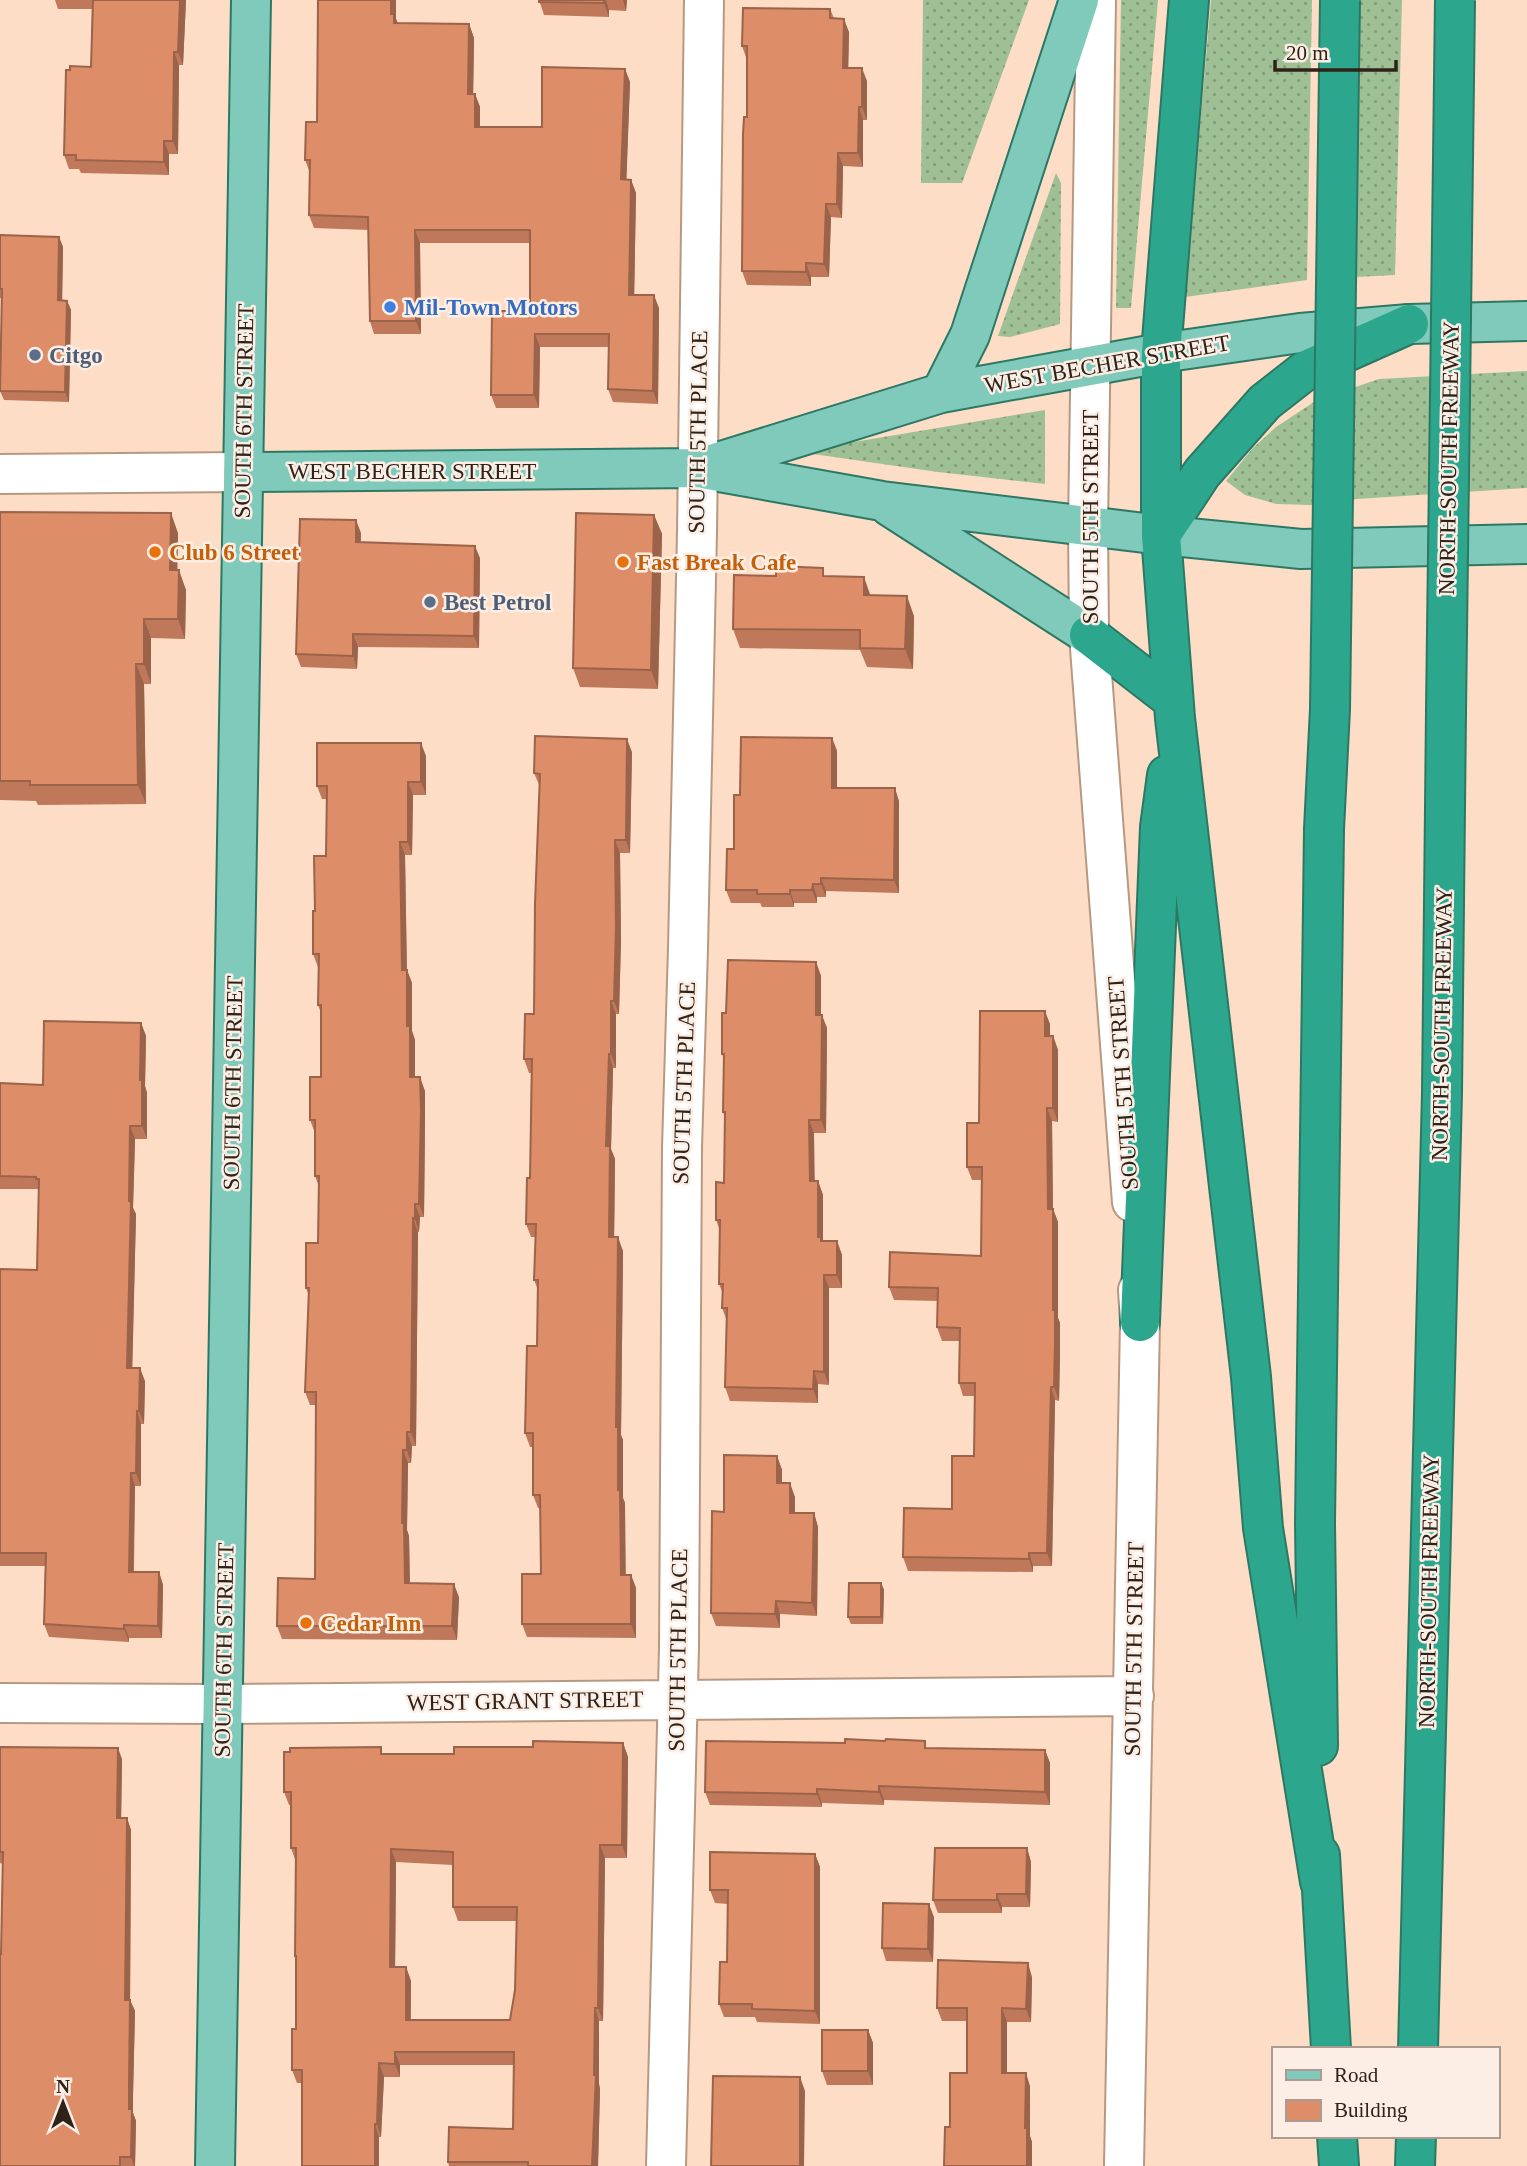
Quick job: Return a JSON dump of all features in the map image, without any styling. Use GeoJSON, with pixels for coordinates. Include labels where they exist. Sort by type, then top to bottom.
{"type":"FeatureCollection","features":[{"type":"Feature","properties":{"kind":"highway"},"geometry":{"type":"LineString","coordinates":[[1189,0],[1161,353],[1161,535],[1174,709],[1250,1364],[1263,1528],[1320,1882]]}},
{"type":"Feature","properties":{"kind":"highway"},"geometry":{"type":"LineString","coordinates":[[1331,2047],[1320,1882],[1315,1523],[1324,829],[1330,709],[1339,0]]}},
{"type":"Feature","properties":{"kind":"highway","name":"NORTH-SOUTH FREEWAY"},"geometry":{"type":"LineString","coordinates":[[1418,2047],[1442,1093],[1455,0]]}},
{"type":"Feature","properties":{"kind":"highway"},"geometry":{"type":"LineString","coordinates":[[1161,535],[1202,473],[1265,402],[1306,370],[1409,324]]}},
{"type":"Feature","properties":{"kind":"highway"},"geometry":{"type":"LineString","coordinates":[[1089,635],[1174,709]]}},
{"type":"Feature","properties":{"kind":"highway"},"geometry":{"type":"LineString","coordinates":[[1140,1322],[1160,827],[1174,709]]}},
{"type":"Feature","properties":{"kind":"highway"},"geometry":{"type":"LineString","coordinates":[[1337,2138],[1339,2166]]}},
{"type":"Feature","properties":{"kind":"highway"},"geometry":{"type":"LineString","coordinates":[[1415,2166],[1416,2138]]}},
{"type":"Feature","properties":{"kind":"main road","name":"SOUTH 6TH STREET"},"geometry":{"type":"LineString","coordinates":[[215,2166],[251,0]]}},
{"type":"Feature","properties":{"kind":"main road"},"geometry":{"type":"LineString","coordinates":[[941,393],[970,335],[1079,0]]}},
{"type":"Feature","properties":{"kind":"main road","name":"WEST BECHER STREET"},"geometry":{"type":"LineString","coordinates":[[697,468],[941,393],[1161,353],[1300,332],[1409,324],[1527,321]]}},
{"type":"Feature","properties":{"kind":"main road","name":"WEST BECHER STREET"},"geometry":{"type":"LineString","coordinates":[[243,472],[697,468],[881,501],[1301,549],[1527,544]]}},
{"type":"Feature","properties":{"kind":"main road"},"geometry":{"type":"LineString","coordinates":[[881,501],[1089,635]]}},
{"type":"Feature","properties":{"kind":"street","name":"SOUTH 5TH PLACE"},"geometry":{"type":"LineString","coordinates":[[666,2166],[678,1699],[682,1149],[688,948],[704,0]]}},
{"type":"Feature","properties":{"kind":"street","name":"SOUTH 5TH STREET"},"geometry":{"type":"LineString","coordinates":[[1096,0],[1088,526],[1089,635],[1140,1322],[1124,2166]]}},
{"type":"Feature","properties":{"kind":"street","name":"WEST BECHER STREET"},"geometry":{"type":"LineString","coordinates":[[0,474],[243,472]]}},
{"type":"Feature","properties":{"kind":"street","name":"WEST GRANT STREET"},"geometry":{"type":"LineString","coordinates":[[0,1703],[223,1704],[1134,1696]]}},
{"type":"Feature","properties":{"kind":"green space"},"geometry":{"type":"Polygon","coordinates":[[[923,0],[1029,0],[962,183],[921,183],[923,0]]]}},
{"type":"Feature","properties":{"kind":"green space"},"geometry":{"type":"Polygon","coordinates":[[[1121,0],[1158,0],[1131,308],[1116,308],[1121,0]]]}},
{"type":"Feature","properties":{"kind":"green space"},"geometry":{"type":"Polygon","coordinates":[[[1211,0],[1312,0],[1307,280],[1185,297],[1211,0]]]}},
{"type":"Feature","properties":{"kind":"green space"},"geometry":{"type":"Polygon","coordinates":[[[1359,0],[1402,0],[1395,275],[1356,277],[1359,0]]]}},
{"type":"Feature","properties":{"kind":"green space"},"geometry":{"type":"Polygon","coordinates":[[[1056,173],[1061,183],[1060,324],[1010,337],[998,336],[1056,173]]]}},
{"type":"Feature","properties":{"kind":"green space"},"geometry":{"type":"Polygon","coordinates":[[[1527,371],[1527,488],[1357,499],[1311,505],[1276,504],[1245,495],[1226,481],[1253,448],[1276,427],[1317,400],[1379,379],[1527,371]]]}},
{"type":"Feature","properties":{"kind":"green space"},"geometry":{"type":"Polygon","coordinates":[[[1045,410],[1045,484],[813,454],[812,449],[1045,410]]]}},
{"type":"Feature","properties":{"kind":"building"},"geometry":{"type":"Polygon","coordinates":[[[93,0],[180,0],[178,52],[174,52],[173,141],[164,141],[164,162],[76,160],[76,155],[64,155],[66,70],[70,70],[70,66],[91,67],[93,0]]]}},
{"type":"Feature","properties":{"kind":"building"},"geometry":{"type":"Polygon","coordinates":[[[318,0],[391,0],[394,23],[469,24],[468,94],[475,94],[475,127],[542,127],[542,67],[625,69],[621,179],[631,180],[629,295],[654,295],[653,391],[608,389],[609,334],[535,334],[534,395],[491,395],[492,311],[530,311],[530,230],[415,230],[416,321],[370,321],[368,217],[309,215],[310,160],[305,160],[306,122],[317,122],[318,0]]]}},
{"type":"Feature","properties":{"kind":"building"},"geometry":{"type":"Polygon","coordinates":[[[604,0],[604,3],[539,2],[604,0]]]}},
{"type":"Feature","properties":{"kind":"building"},"geometry":{"type":"Polygon","coordinates":[[[743,8],[830,9],[830,18],[844,19],[843,68],[862,68],[858,153],[838,153],[837,204],[826,204],[824,264],[806,263],[806,272],[742,271],[743,134],[744,117],[747,117],[747,46],[742,46],[743,8]]]}},
{"type":"Feature","properties":{"kind":"building"},"geometry":{"type":"Polygon","coordinates":[[[0,235],[59,237],[58,300],[67,301],[65,392],[0,391],[0,235]]]}},
{"type":"Feature","properties":{"kind":"building"},"geometry":{"type":"Polygon","coordinates":[[[0,512],[171,513],[170,570],[179,570],[178,619],[144,619],[144,664],[136,664],[138,785],[30,785],[30,781],[0,781],[0,512]]]}},
{"type":"Feature","properties":{"kind":"building"},"geometry":{"type":"Polygon","coordinates":[[[576,513],[654,515],[651,670],[573,668],[576,513]]]}},
{"type":"Feature","properties":{"kind":"building"},"geometry":{"type":"Polygon","coordinates":[[[300,519],[356,520],[356,542],[475,546],[474,636],[353,634],[353,656],[296,654],[300,519]]]}},
{"type":"Feature","properties":{"kind":"building"},"geometry":{"type":"Polygon","coordinates":[[[776,566],[823,568],[823,576],[864,577],[864,595],[907,596],[905,649],[860,648],[860,630],[733,629],[734,575],[776,576],[776,566]]]}},
{"type":"Feature","properties":{"kind":"building"},"geometry":{"type":"Polygon","coordinates":[[[535,736],[627,739],[626,840],[615,840],[614,1001],[611,1001],[606,1146],[610,1146],[609,1237],[618,1237],[616,1427],[621,1575],[631,1575],[631,1624],[522,1624],[522,1574],[541,1574],[540,1495],[533,1495],[533,1433],[525,1433],[527,1346],[537,1346],[538,1280],[534,1280],[536,1224],[526,1224],[527,1178],[530,1178],[532,1059],[524,1059],[525,1014],[534,1014],[540,774],[534,773],[535,736]]]}},
{"type":"Feature","properties":{"kind":"building"},"geometry":{"type":"Polygon","coordinates":[[[741,737],[832,738],[832,788],[895,788],[894,880],[821,878],[821,884],[813,884],[812,890],[790,890],[790,894],[726,890],[727,849],[734,849],[734,795],[740,795],[741,737]]]}},
{"type":"Feature","properties":{"kind":"building"},"geometry":{"type":"Polygon","coordinates":[[[317,743],[421,743],[421,782],[408,782],[408,842],[400,842],[402,970],[407,970],[410,1077],[420,1077],[421,1110],[419,1204],[415,1204],[415,1219],[413,1218],[411,1432],[407,1432],[407,1450],[403,1450],[402,1523],[405,1583],[454,1584],[452,1626],[277,1626],[278,1578],[315,1579],[316,1392],[305,1392],[309,1288],[306,1288],[306,1243],[318,1243],[319,1176],[315,1176],[315,1120],[310,1120],[310,1077],[321,1077],[319,954],[313,954],[314,856],[326,856],[327,786],[317,786],[317,743]]]}},
{"type":"Feature","properties":{"kind":"building"},"geometry":{"type":"Polygon","coordinates":[[[728,960],[816,962],[816,1015],[822,1015],[821,1120],[809,1120],[810,1181],[818,1181],[818,1237],[821,1237],[821,1241],[837,1241],[837,1275],[824,1275],[824,1372],[814,1371],[813,1389],[725,1387],[727,1308],[722,1308],[723,1284],[719,1284],[720,1220],[716,1220],[716,1182],[724,1183],[722,1013],[726,1013],[728,960]]]}},
{"type":"Feature","properties":{"kind":"building"},"geometry":{"type":"Polygon","coordinates":[[[980,1011],[1045,1011],[1045,1036],[1053,1036],[1053,1108],[1047,1108],[1048,1209],[1053,1209],[1055,1342],[1054,1387],[1051,1387],[1047,1553],[1029,1553],[1029,1559],[903,1557],[904,1508],[952,1509],[952,1456],[974,1456],[975,1383],[959,1383],[960,1328],[937,1327],[938,1288],[889,1287],[890,1252],[981,1256],[982,1167],[967,1167],[967,1123],[979,1123],[980,1011]]]}},
{"type":"Feature","properties":{"kind":"building"},"geometry":{"type":"Polygon","coordinates":[[[44,1021],[141,1023],[142,1126],[130,1126],[127,1368],[140,1368],[136,1473],[131,1473],[129,1572],[159,1572],[158,1626],[124,1625],[124,1629],[44,1624],[46,1553],[0,1553],[0,1269],[37,1270],[39,1179],[0,1176],[0,1083],[43,1085],[44,1021]]]}},
{"type":"Feature","properties":{"kind":"building"},"geometry":{"type":"Polygon","coordinates":[[[724,1455],[777,1456],[777,1483],[790,1483],[790,1513],[814,1513],[812,1603],[776,1601],[775,1614],[711,1613],[712,1511],[724,1512],[724,1455]]]}},
{"type":"Feature","properties":{"kind":"building"},"geometry":{"type":"Polygon","coordinates":[[[849,1583],[881,1583],[881,1617],[848,1617],[849,1583]]]}},
{"type":"Feature","properties":{"kind":"building"},"geometry":{"type":"Polygon","coordinates":[[[845,1739],[925,1741],[925,1748],[1045,1750],[1045,1792],[879,1786],[879,1792],[817,1789],[817,1794],[705,1792],[706,1741],[845,1743],[845,1739]]]}},
{"type":"Feature","properties":{"kind":"building"},"geometry":{"type":"Polygon","coordinates":[[[533,1741],[623,1743],[622,1845],[600,1845],[592,2166],[528,2166],[528,2162],[448,2162],[449,2127],[513,2129],[514,2052],[395,2052],[395,2064],[379,2063],[375,2166],[302,2166],[302,2070],[292,2070],[292,2029],[296,2029],[296,1848],[291,1848],[291,1792],[284,1792],[284,1752],[290,1752],[290,1748],[381,1747],[381,1754],[454,1754],[454,1747],[533,1747],[533,1741]],[[391,1849],[390,1967],[406,1967],[406,2020],[510,2020],[515,1990],[517,1907],[453,1907],[453,1852],[391,1849]]]}},
{"type":"Feature","properties":{"kind":"building"},"geometry":{"type":"Polygon","coordinates":[[[0,1747],[118,1748],[117,1818],[127,1818],[125,2000],[130,2000],[129,2109],[132,2109],[131,2157],[120,2157],[120,2166],[0,2166],[3,1852],[0,1852],[0,1747]]]}},
{"type":"Feature","properties":{"kind":"building"},"geometry":{"type":"Polygon","coordinates":[[[935,1848],[1027,1848],[1026,1894],[997,1894],[997,1900],[933,1900],[935,1848]]]}},
{"type":"Feature","properties":{"kind":"building"},"geometry":{"type":"Polygon","coordinates":[[[710,1852],[815,1854],[815,2011],[752,2009],[752,2004],[719,2004],[720,1962],[727,1962],[728,1890],[710,1890],[710,1852]]]}},
{"type":"Feature","properties":{"kind":"building"},"geometry":{"type":"Polygon","coordinates":[[[883,1903],[929,1904],[928,1949],[882,1948],[883,1903]]]}},
{"type":"Feature","properties":{"kind":"building"},"geometry":{"type":"Polygon","coordinates":[[[938,1960],[1028,1963],[1026,2009],[1002,2008],[1002,2073],[1026,2073],[1027,2166],[944,2166],[945,2127],[950,2127],[950,2073],[967,2073],[967,2008],[937,2008],[938,1960]]]}},
{"type":"Feature","properties":{"kind":"building"},"geometry":{"type":"Polygon","coordinates":[[[822,2030],[868,2030],[868,2071],[822,2071],[822,2030]]]}},
{"type":"Feature","properties":{"kind":"building"},"geometry":{"type":"Polygon","coordinates":[[[713,2076],[800,2077],[800,2166],[711,2166],[713,2076]]]}},
{"type":"Feature","properties":{"kind":"place","name":"Mil-Town Motors"},"geometry":{"type":"Point","coordinates":[390,307]}},
{"type":"Feature","properties":{"kind":"place","name":"Citgo"},"geometry":{"type":"Point","coordinates":[35,355]}},
{"type":"Feature","properties":{"kind":"place","name":"Club 6 Street"},"geometry":{"type":"Point","coordinates":[155,552]}},
{"type":"Feature","properties":{"kind":"place","name":"Fast Break Cafe"},"geometry":{"type":"Point","coordinates":[623,562]}},
{"type":"Feature","properties":{"kind":"place","name":"Best Petrol"},"geometry":{"type":"Point","coordinates":[430,602]}},
{"type":"Feature","properties":{"kind":"place","name":"Cedar Inn"},"geometry":{"type":"Point","coordinates":[306,1623]}}]}
